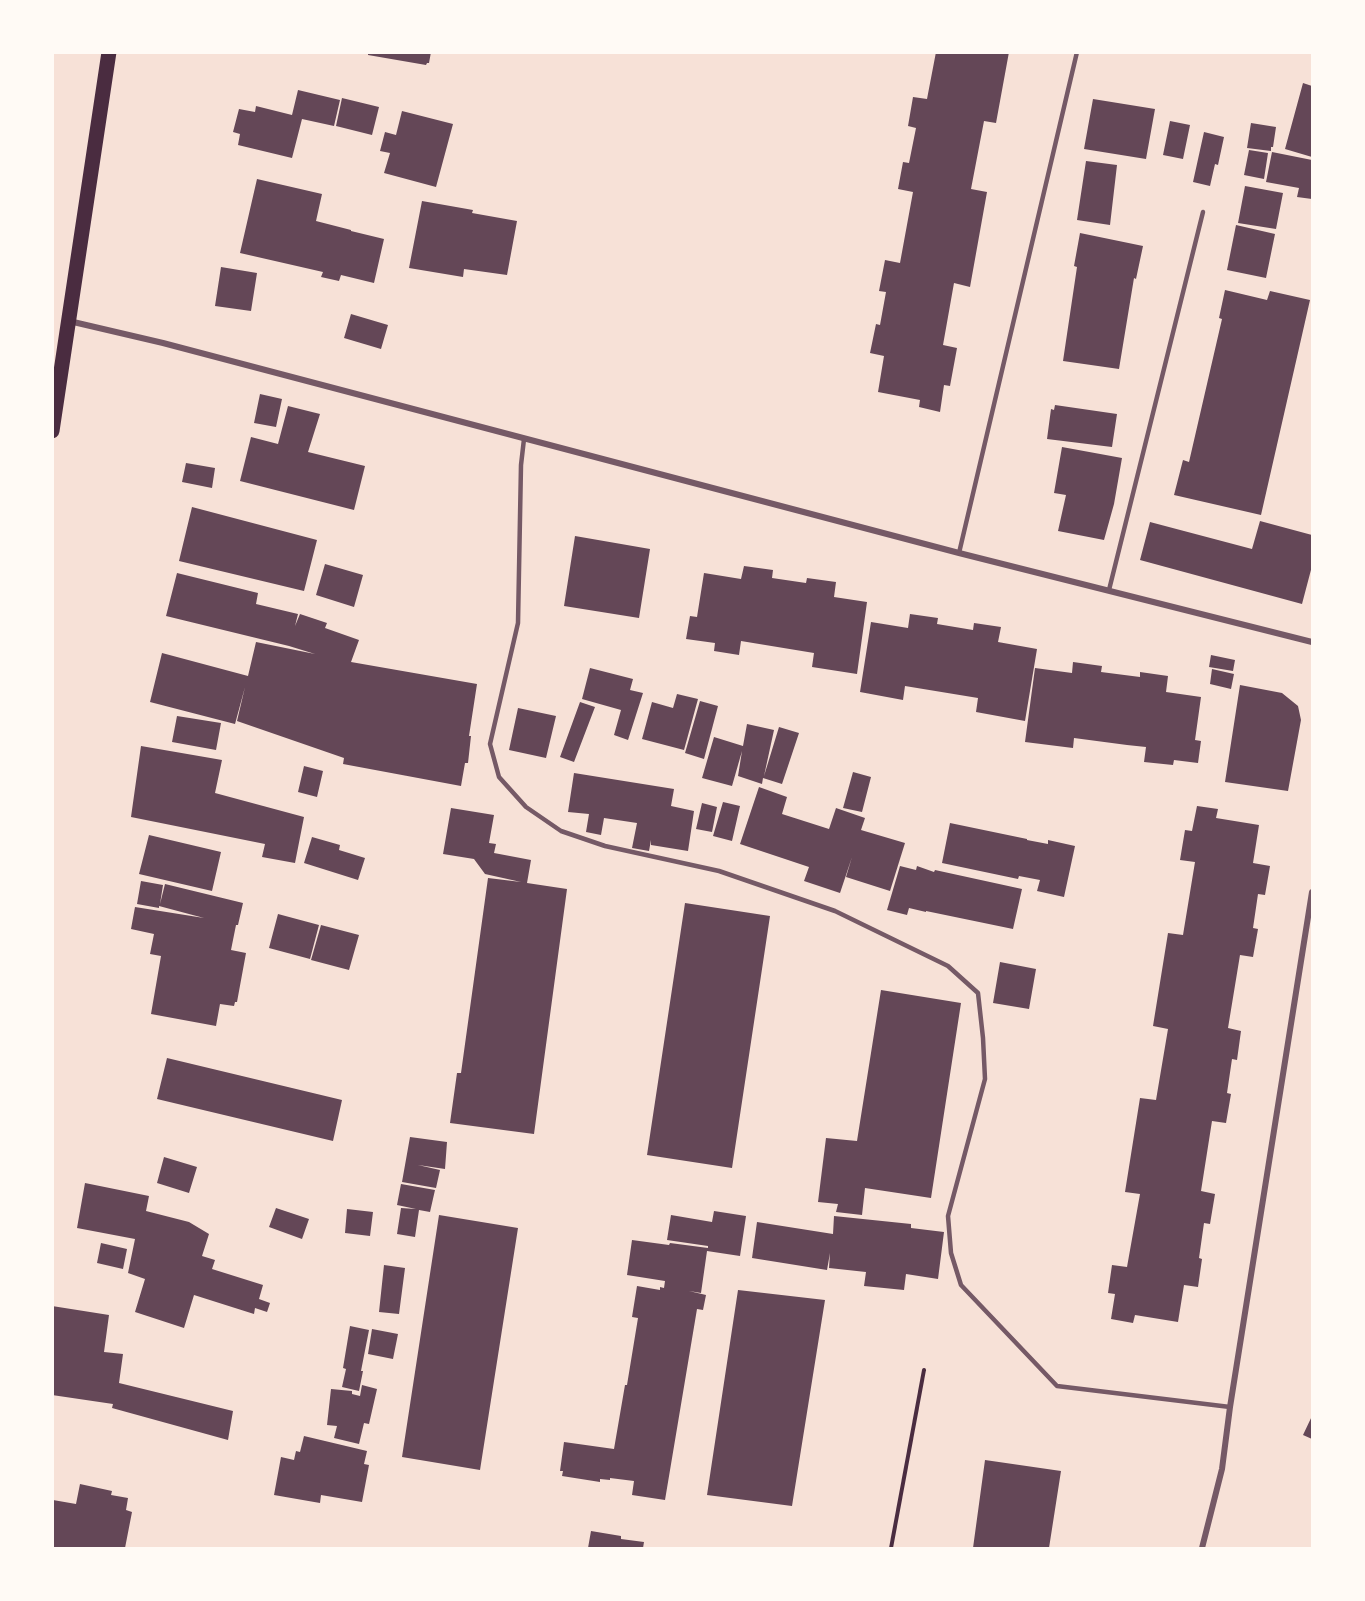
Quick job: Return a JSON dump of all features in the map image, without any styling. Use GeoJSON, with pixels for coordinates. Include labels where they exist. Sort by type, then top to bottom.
{"type":"FeatureCollection","features":[{"type":"Feature","properties":{"kind":"main road"},"geometry":{"type":"LineString","coordinates":[[52,431],[109,52]]}},
{"type":"Feature","properties":{"kind":"street"},"geometry":{"type":"LineString","coordinates":[[69,321],[164,343],[959,553],[1312,642]]}},
{"type":"Feature","properties":{"kind":"street"},"geometry":{"type":"LineString","coordinates":[[1202,1548],[1222,1468],[1312,892]]}},
{"type":"Feature","properties":{"kind":"lane"},"geometry":{"type":"LineString","coordinates":[[959,553],[1077,52]]}},
{"type":"Feature","properties":{"kind":"lane"},"geometry":{"type":"LineString","coordinates":[[1109,590],[1203,212]]}},
{"type":"Feature","properties":{"kind":"lane"},"geometry":{"type":"LineString","coordinates":[[524,439],[521,465],[518,623],[490,744],[499,777],[526,807],[561,831],[605,846],[730,874],[835,911],[948,966],[978,993],[985,1079],[948,1216],[951,1253],[961,1285],[1057,1386],[1230,1407]]}},
{"type":"Feature","properties":{"kind":"path"},"geometry":{"type":"LineString","coordinates":[[891,1548],[924,1370]]}},
{"type":"Feature","properties":{"kind":"building"},"geometry":{"type":"Polygon","coordinates":[[[368,52],[431,52],[429,63],[426,65],[368,55],[368,52]]]}},
{"type":"Feature","properties":{"kind":"building"},"geometry":{"type":"Polygon","coordinates":[[[936,52],[1009,52],[996,123],[984,121],[971,189],[987,192],[970,287],[954,283],[943,345],[957,348],[950,386],[944,385],[940,412],[919,407],[920,400],[878,392],[884,356],[870,353],[876,324],[880,325],[886,292],[879,291],[885,260],[900,263],[913,192],[898,189],[903,162],[909,163],[916,128],[908,126],[913,97],[927,99],[936,52]]]}},
{"type":"Feature","properties":{"kind":"building"},"geometry":{"type":"Polygon","coordinates":[[[1303,83],[1312,86],[1312,157],[1285,149],[1303,83]]]}},
{"type":"Feature","properties":{"kind":"building"},"geometry":{"type":"Polygon","coordinates":[[[298,90],[340,100],[334,126],[302,119],[292,158],[238,145],[240,134],[233,132],[239,109],[255,112],[256,106],[292,115],[298,90]]]}},
{"type":"Feature","properties":{"kind":"building"},"geometry":{"type":"Polygon","coordinates":[[[342,98],[379,107],[372,135],[336,126],[342,98]]]}},
{"type":"Feature","properties":{"kind":"building"},"geometry":{"type":"Polygon","coordinates":[[[1093,99],[1155,109],[1146,159],[1084,149],[1093,99]]]}},
{"type":"Feature","properties":{"kind":"building"},"geometry":{"type":"Polygon","coordinates":[[[402,111],[453,124],[436,187],[384,173],[390,153],[380,151],[385,132],[396,135],[402,111]]]}},
{"type":"Feature","properties":{"kind":"building"},"geometry":{"type":"Polygon","coordinates":[[[1170,121],[1190,125],[1183,159],[1163,155],[1170,121]]]}},
{"type":"Feature","properties":{"kind":"building"},"geometry":{"type":"Polygon","coordinates":[[[1251,123],[1276,127],[1271,151],[1247,148],[1251,123]]]}},
{"type":"Feature","properties":{"kind":"building"},"geometry":{"type":"Polygon","coordinates":[[[1204,132],[1224,137],[1218,165],[1215,164],[1210,186],[1193,182],[1204,132]]]}},
{"type":"Feature","properties":{"kind":"building"},"geometry":{"type":"Polygon","coordinates":[[[1249,150],[1268,153],[1264,179],[1244,175],[1249,150]]]}},
{"type":"Feature","properties":{"kind":"building"},"geometry":{"type":"Polygon","coordinates":[[[1272,152],[1312,160],[1312,199],[1297,197],[1299,188],[1266,182],[1272,152]]]}},
{"type":"Feature","properties":{"kind":"building"},"geometry":{"type":"Polygon","coordinates":[[[1086,161],[1117,165],[1110,225],[1077,220],[1086,161]]]}},
{"type":"Feature","properties":{"kind":"building"},"geometry":{"type":"Polygon","coordinates":[[[257,179],[322,194],[316,221],[384,239],[374,283],[341,275],[339,281],[321,277],[323,272],[240,253],[257,179]]]}},
{"type":"Feature","properties":{"kind":"building"},"geometry":{"type":"Polygon","coordinates":[[[1245,186],[1283,193],[1276,229],[1238,223],[1245,186]]]}},
{"type":"Feature","properties":{"kind":"building"},"geometry":{"type":"Polygon","coordinates":[[[422,201],[517,221],[507,275],[464,269],[463,277],[409,268],[422,201]]]}},
{"type":"Feature","properties":{"kind":"building"},"geometry":{"type":"Polygon","coordinates":[[[1236,225],[1275,234],[1266,278],[1227,270],[1236,225]]]}},
{"type":"Feature","properties":{"kind":"building"},"geometry":{"type":"Polygon","coordinates":[[[1080,233],[1143,246],[1136,279],[1134,278],[1119,369],[1063,361],[1080,233]]]}},
{"type":"Feature","properties":{"kind":"building"},"geometry":{"type":"Polygon","coordinates":[[[221,267],[257,273],[251,311],[215,306],[221,267]]]}},
{"type":"Feature","properties":{"kind":"building"},"geometry":{"type":"Polygon","coordinates":[[[1225,290],[1267,300],[1270,291],[1310,300],[1261,515],[1174,495],[1183,460],[1189,462],[1222,319],[1219,318],[1225,290]]]}},
{"type":"Feature","properties":{"kind":"building"},"geometry":{"type":"Polygon","coordinates":[[[351,314],[388,325],[381,349],[344,338],[351,314]]]}},
{"type":"Feature","properties":{"kind":"building"},"geometry":{"type":"Polygon","coordinates":[[[260,394],[282,399],[276,427],[254,423],[260,394]]]}},
{"type":"Feature","properties":{"kind":"building"},"geometry":{"type":"Polygon","coordinates":[[[1055,405],[1117,414],[1112,447],[1047,439],[1051,409],[1054,410],[1055,405]]]}},
{"type":"Feature","properties":{"kind":"building"},"geometry":{"type":"Polygon","coordinates":[[[288,406],[320,414],[308,452],[365,466],[354,510],[240,481],[251,437],[278,444],[288,406]]]}},
{"type":"Feature","properties":{"kind":"building"},"geometry":{"type":"Polygon","coordinates":[[[1062,447],[1122,458],[1114,504],[1104,540],[1058,531],[1066,495],[1054,493],[1062,447]]]}},
{"type":"Feature","properties":{"kind":"building"},"geometry":{"type":"Polygon","coordinates":[[[186,463],[215,468],[212,488],[182,482],[186,463]]]}},
{"type":"Feature","properties":{"kind":"building"},"geometry":{"type":"Polygon","coordinates":[[[192,507],[317,540],[304,591],[179,561],[192,507]]]}},
{"type":"Feature","properties":{"kind":"building"},"geometry":{"type":"Polygon","coordinates":[[[1260,521],[1312,535],[1312,566],[1302,604],[1140,560],[1150,522],[1252,549],[1260,521]]]}},
{"type":"Feature","properties":{"kind":"building"},"geometry":{"type":"Polygon","coordinates":[[[575,536],[650,549],[639,618],[564,606],[575,536]]]}},
{"type":"Feature","properties":{"kind":"building"},"geometry":{"type":"Polygon","coordinates":[[[325,564],[363,575],[354,607],[316,595],[325,564]]]}},
{"type":"Feature","properties":{"kind":"building"},"geometry":{"type":"Polygon","coordinates":[[[744,566],[773,570],[772,578],[806,583],[807,578],[836,582],[834,597],[867,602],[857,674],[812,667],[814,653],[741,641],[739,655],[714,651],[715,643],[686,639],[690,616],[697,617],[704,573],[741,579],[744,566]]]}},
{"type":"Feature","properties":{"kind":"building"},"geometry":{"type":"Polygon","coordinates":[[[177,573],[258,593],[256,604],[298,614],[295,626],[300,614],[327,623],[325,628],[359,640],[351,662],[477,684],[469,736],[471,736],[468,763],[465,763],[461,786],[343,764],[344,758],[237,721],[245,687],[235,724],[150,702],[162,653],[248,676],[256,642],[315,654],[166,616],[177,573]]]}},
{"type":"Feature","properties":{"kind":"building"},"geometry":{"type":"Polygon","coordinates":[[[910,614],[938,618],[937,624],[973,630],[974,623],[1001,627],[998,642],[1037,649],[1025,721],[976,712],[978,698],[905,686],[903,700],[860,692],[871,622],[908,628],[910,614]]]}},
{"type":"Feature","properties":{"kind":"building"},"geometry":{"type":"Polygon","coordinates":[[[1211,655],[1235,660],[1233,671],[1209,667],[1211,655]]]}},
{"type":"Feature","properties":{"kind":"building"},"geometry":{"type":"Polygon","coordinates":[[[1073,662],[1102,666],[1101,672],[1140,677],[1140,672],[1168,676],[1166,692],[1201,697],[1195,740],[1201,741],[1198,763],[1174,760],[1173,765],[1144,762],[1146,747],[1074,738],[1073,748],[1025,742],[1035,668],[1072,673],[1073,662]]]}},
{"type":"Feature","properties":{"kind":"building"},"geometry":{"type":"Polygon","coordinates":[[[590,668],[633,679],[630,690],[643,693],[628,740],[614,735],[621,710],[582,699],[590,668]]]}},
{"type":"Feature","properties":{"kind":"building"},"geometry":{"type":"Polygon","coordinates":[[[1212,669],[1234,674],[1231,689],[1210,684],[1212,669]]]}},
{"type":"Feature","properties":{"kind":"building"},"geometry":{"type":"Polygon","coordinates":[[[1240,685],[1282,693],[1298,706],[1301,720],[1288,791],[1225,782],[1240,685]]]}},
{"type":"Feature","properties":{"kind":"building"},"geometry":{"type":"Polygon","coordinates":[[[677,694],[698,699],[684,750],[642,739],[652,702],[673,708],[677,694]]]}},
{"type":"Feature","properties":{"kind":"building"},"geometry":{"type":"Polygon","coordinates":[[[700,701],[718,706],[704,759],[685,753],[700,701]]]}},
{"type":"Feature","properties":{"kind":"building"},"geometry":{"type":"Polygon","coordinates":[[[580,702],[595,707],[574,762],[560,757],[580,702]]]}},
{"type":"Feature","properties":{"kind":"building"},"geometry":{"type":"Polygon","coordinates":[[[518,708],[556,716],[546,758],[509,750],[518,708]]]}},
{"type":"Feature","properties":{"kind":"building"},"geometry":{"type":"Polygon","coordinates":[[[177,716],[221,723],[216,750],[172,742],[177,716]]]}},
{"type":"Feature","properties":{"kind":"building"},"geometry":{"type":"Polygon","coordinates":[[[747,724],[774,730],[764,776],[779,727],[799,733],[782,784],[763,778],[762,784],[738,776],[742,751],[732,786],[702,778],[714,737],[743,746],[747,724]]]}},
{"type":"Feature","properties":{"kind":"building"},"geometry":{"type":"Polygon","coordinates":[[[141,746],[222,760],[215,793],[304,817],[295,863],[262,857],[265,844],[131,817],[141,746]]]}},
{"type":"Feature","properties":{"kind":"building"},"geometry":{"type":"Polygon","coordinates":[[[304,766],[323,771],[317,797],[298,792],[304,766]]]}},
{"type":"Feature","properties":{"kind":"building"},"geometry":{"type":"Polygon","coordinates":[[[853,772],[871,777],[862,812],[843,808],[853,772]]]}},
{"type":"Feature","properties":{"kind":"building"},"geometry":{"type":"Polygon","coordinates":[[[574,773],[674,789],[671,806],[694,811],[688,851],[651,845],[651,840],[649,851],[632,848],[637,823],[604,818],[601,835],[586,832],[589,814],[568,812],[574,773]]]}},
{"type":"Feature","properties":{"kind":"building"},"geometry":{"type":"Polygon","coordinates":[[[759,787],[787,797],[782,814],[829,829],[836,808],[865,818],[861,830],[905,843],[890,891],[846,877],[852,857],[840,893],[804,881],[809,867],[740,844],[759,787]]]}},
{"type":"Feature","properties":{"kind":"building"},"geometry":{"type":"Polygon","coordinates":[[[723,802],[740,806],[732,841],[713,836],[723,802]]]}},
{"type":"Feature","properties":{"kind":"building"},"geometry":{"type":"Polygon","coordinates":[[[702,803],[717,807],[712,832],[696,829],[702,803]]]}},
{"type":"Feature","properties":{"kind":"building"},"geometry":{"type":"Polygon","coordinates":[[[1197,806],[1218,809],[1216,818],[1259,825],[1253,863],[1270,866],[1265,895],[1258,894],[1253,928],[1258,929],[1253,957],[1240,955],[1228,1028],[1241,1031],[1237,1060],[1232,1059],[1227,1093],[1231,1094],[1226,1123],[1212,1121],[1201,1191],[1215,1194],[1210,1224],[1204,1223],[1198,1287],[1184,1285],[1178,1322],[1135,1315],[1133,1323],[1111,1319],[1115,1294],[1108,1293],[1112,1265],[1127,1267],[1140,1194],[1125,1192],[1140,1098],[1156,1100],[1168,1029],[1153,1026],[1168,933],[1183,935],[1195,862],[1180,860],[1185,830],[1192,831],[1197,806]]]}},
{"type":"Feature","properties":{"kind":"building"},"geometry":{"type":"Polygon","coordinates":[[[451,808],[494,815],[489,843],[496,844],[494,853],[531,860],[527,883],[567,889],[534,1134],[450,1123],[457,1073],[461,1073],[488,878],[521,882],[485,874],[474,859],[443,854],[451,808]]]}},
{"type":"Feature","properties":{"kind":"building"},"geometry":{"type":"Polygon","coordinates":[[[950,823],[1048,844],[1048,840],[1075,846],[1064,897],[1037,891],[1040,880],[1019,876],[1018,879],[942,863],[950,823]]]}},
{"type":"Feature","properties":{"kind":"building"},"geometry":{"type":"Polygon","coordinates":[[[149,835],[221,852],[212,891],[139,874],[149,835]]]}},
{"type":"Feature","properties":{"kind":"building"},"geometry":{"type":"Polygon","coordinates":[[[312,837],[340,845],[339,850],[365,858],[358,880],[304,863],[312,837]]]}},
{"type":"Feature","properties":{"kind":"building"},"geometry":{"type":"Polygon","coordinates":[[[900,866],[916,870],[917,866],[934,872],[935,870],[1022,889],[1013,929],[909,908],[907,915],[887,910],[900,866]]]}},
{"type":"Feature","properties":{"kind":"building"},"geometry":{"type":"Polygon","coordinates":[[[141,881],[163,885],[160,904],[165,884],[243,903],[231,950],[246,953],[237,1002],[234,1006],[220,1004],[216,1026],[151,1014],[161,956],[150,954],[154,934],[131,929],[135,907],[204,918],[159,906],[159,908],[137,904],[141,881]]]}},
{"type":"Feature","properties":{"kind":"building"},"geometry":{"type":"Polygon","coordinates":[[[685,903],[770,916],[732,1168],[647,1155],[685,903]]]}},
{"type":"Feature","properties":{"kind":"building"},"geometry":{"type":"Polygon","coordinates":[[[278,914],[319,925],[310,959],[269,948],[278,914]]]}},
{"type":"Feature","properties":{"kind":"building"},"geometry":{"type":"Polygon","coordinates":[[[321,925],[359,935],[349,970],[311,960],[321,925]]]}},
{"type":"Feature","properties":{"kind":"building"},"geometry":{"type":"Polygon","coordinates":[[[1000,962],[1036,969],[1029,1009],[993,1003],[1000,962]]]}},
{"type":"Feature","properties":{"kind":"building"},"geometry":{"type":"Polygon","coordinates":[[[881,990],[961,1003],[931,1198],[865,1188],[862,1215],[836,1212],[838,1204],[818,1202],[826,1138],[857,1141],[881,990]]]}},
{"type":"Feature","properties":{"kind":"building"},"geometry":{"type":"Polygon","coordinates":[[[167,1058],[342,1100],[333,1141],[157,1099],[167,1058]]]}},
{"type":"Feature","properties":{"kind":"building"},"geometry":{"type":"Polygon","coordinates":[[[410,1137],[447,1142],[445,1169],[418,1165],[440,1170],[436,1188],[402,1182],[410,1137]]]}},
{"type":"Feature","properties":{"kind":"building"},"geometry":{"type":"Polygon","coordinates":[[[164,1157],[197,1167],[189,1193],[157,1183],[164,1157]]]}},
{"type":"Feature","properties":{"kind":"building"},"geometry":{"type":"Polygon","coordinates":[[[85,1183],[149,1196],[146,1211],[189,1222],[209,1234],[202,1256],[215,1260],[212,1269],[263,1285],[259,1299],[270,1303],[267,1312],[255,1308],[254,1314],[194,1295],[184,1328],[135,1312],[145,1279],[128,1273],[135,1239],[77,1228],[85,1183]]]}},
{"type":"Feature","properties":{"kind":"building"},"geometry":{"type":"Polygon","coordinates":[[[401,1184],[435,1190],[430,1212],[419,1210],[415,1237],[397,1234],[401,1208],[416,1209],[397,1205],[401,1184]]]}},
{"type":"Feature","properties":{"kind":"building"},"geometry":{"type":"Polygon","coordinates":[[[276,1208],[309,1219],[302,1239],[269,1227],[276,1208]]]}},
{"type":"Feature","properties":{"kind":"building"},"geometry":{"type":"Polygon","coordinates":[[[347,1209],[373,1212],[370,1236],[345,1233],[347,1209]]]}},
{"type":"Feature","properties":{"kind":"building"},"geometry":{"type":"Polygon","coordinates":[[[714,1211],[746,1216],[740,1256],[707,1251],[701,1293],[689,1291],[706,1295],[703,1310],[697,1309],[665,1500],[632,1495],[634,1481],[610,1478],[610,1480],[600,1479],[600,1482],[562,1476],[563,1471],[560,1471],[564,1442],[614,1449],[638,1318],[632,1317],[637,1286],[660,1290],[660,1287],[664,1288],[665,1281],[627,1275],[632,1240],[708,1248],[708,1246],[667,1240],[671,1215],[712,1222],[714,1211]]]}},
{"type":"Feature","properties":{"kind":"building"},"geometry":{"type":"Polygon","coordinates":[[[439,1215],[518,1228],[480,1470],[402,1457],[439,1215]]]}},
{"type":"Feature","properties":{"kind":"building"},"geometry":{"type":"Polygon","coordinates":[[[834,1216],[911,1224],[911,1228],[944,1232],[938,1279],[906,1274],[904,1290],[864,1286],[866,1272],[829,1268],[830,1253],[827,1270],[752,1258],[757,1222],[833,1234],[834,1216]]]}},
{"type":"Feature","properties":{"kind":"building"},"geometry":{"type":"Polygon","coordinates":[[[101,1243],[127,1249],[123,1269],[97,1263],[101,1243]]]}},
{"type":"Feature","properties":{"kind":"building"},"geometry":{"type":"Polygon","coordinates":[[[384,1265],[405,1268],[399,1314],[379,1312],[384,1265]]]}},
{"type":"Feature","properties":{"kind":"building"},"geometry":{"type":"Polygon","coordinates":[[[738,1290],[825,1300],[792,1506],[707,1495],[738,1290]]]}},
{"type":"Feature","properties":{"kind":"building"},"geometry":{"type":"Polygon","coordinates":[[[52,1306],[109,1315],[104,1352],[123,1354],[119,1383],[233,1411],[228,1440],[112,1408],[113,1404],[52,1395],[52,1306]]]}},
{"type":"Feature","properties":{"kind":"building"},"geometry":{"type":"Polygon","coordinates":[[[350,1326],[369,1330],[359,1391],[342,1387],[350,1326]]]}},
{"type":"Feature","properties":{"kind":"building"},"geometry":{"type":"Polygon","coordinates":[[[372,1329],[398,1334],[393,1359],[368,1354],[372,1329]]]}},
{"type":"Feature","properties":{"kind":"building"},"geometry":{"type":"Polygon","coordinates":[[[362,1385],[377,1389],[369,1424],[364,1423],[359,1444],[334,1438],[337,1426],[327,1425],[331,1389],[352,1391],[352,1394],[360,1396],[362,1385]]]}},
{"type":"Feature","properties":{"kind":"building"},"geometry":{"type":"Polygon","coordinates":[[[1312,1416],[1312,1439],[1303,1435],[1312,1416]]]}},
{"type":"Feature","properties":{"kind":"building"},"geometry":{"type":"Polygon","coordinates":[[[304,1436],[367,1451],[364,1464],[369,1465],[362,1502],[321,1495],[320,1503],[274,1495],[281,1457],[294,1460],[296,1451],[300,1452],[304,1436]]]}},
{"type":"Feature","properties":{"kind":"building"},"geometry":{"type":"Polygon","coordinates":[[[985,1460],[1061,1471],[1049,1548],[973,1548],[985,1460]]]}},
{"type":"Feature","properties":{"kind":"building"},"geometry":{"type":"Polygon","coordinates":[[[80,1484],[112,1491],[111,1495],[128,1498],[126,1510],[132,1512],[125,1548],[52,1548],[53,1500],[76,1504],[80,1484]]]}},
{"type":"Feature","properties":{"kind":"building"},"geometry":{"type":"Polygon","coordinates":[[[591,1531],[644,1542],[643,1548],[588,1548],[591,1531]]]}}]}
